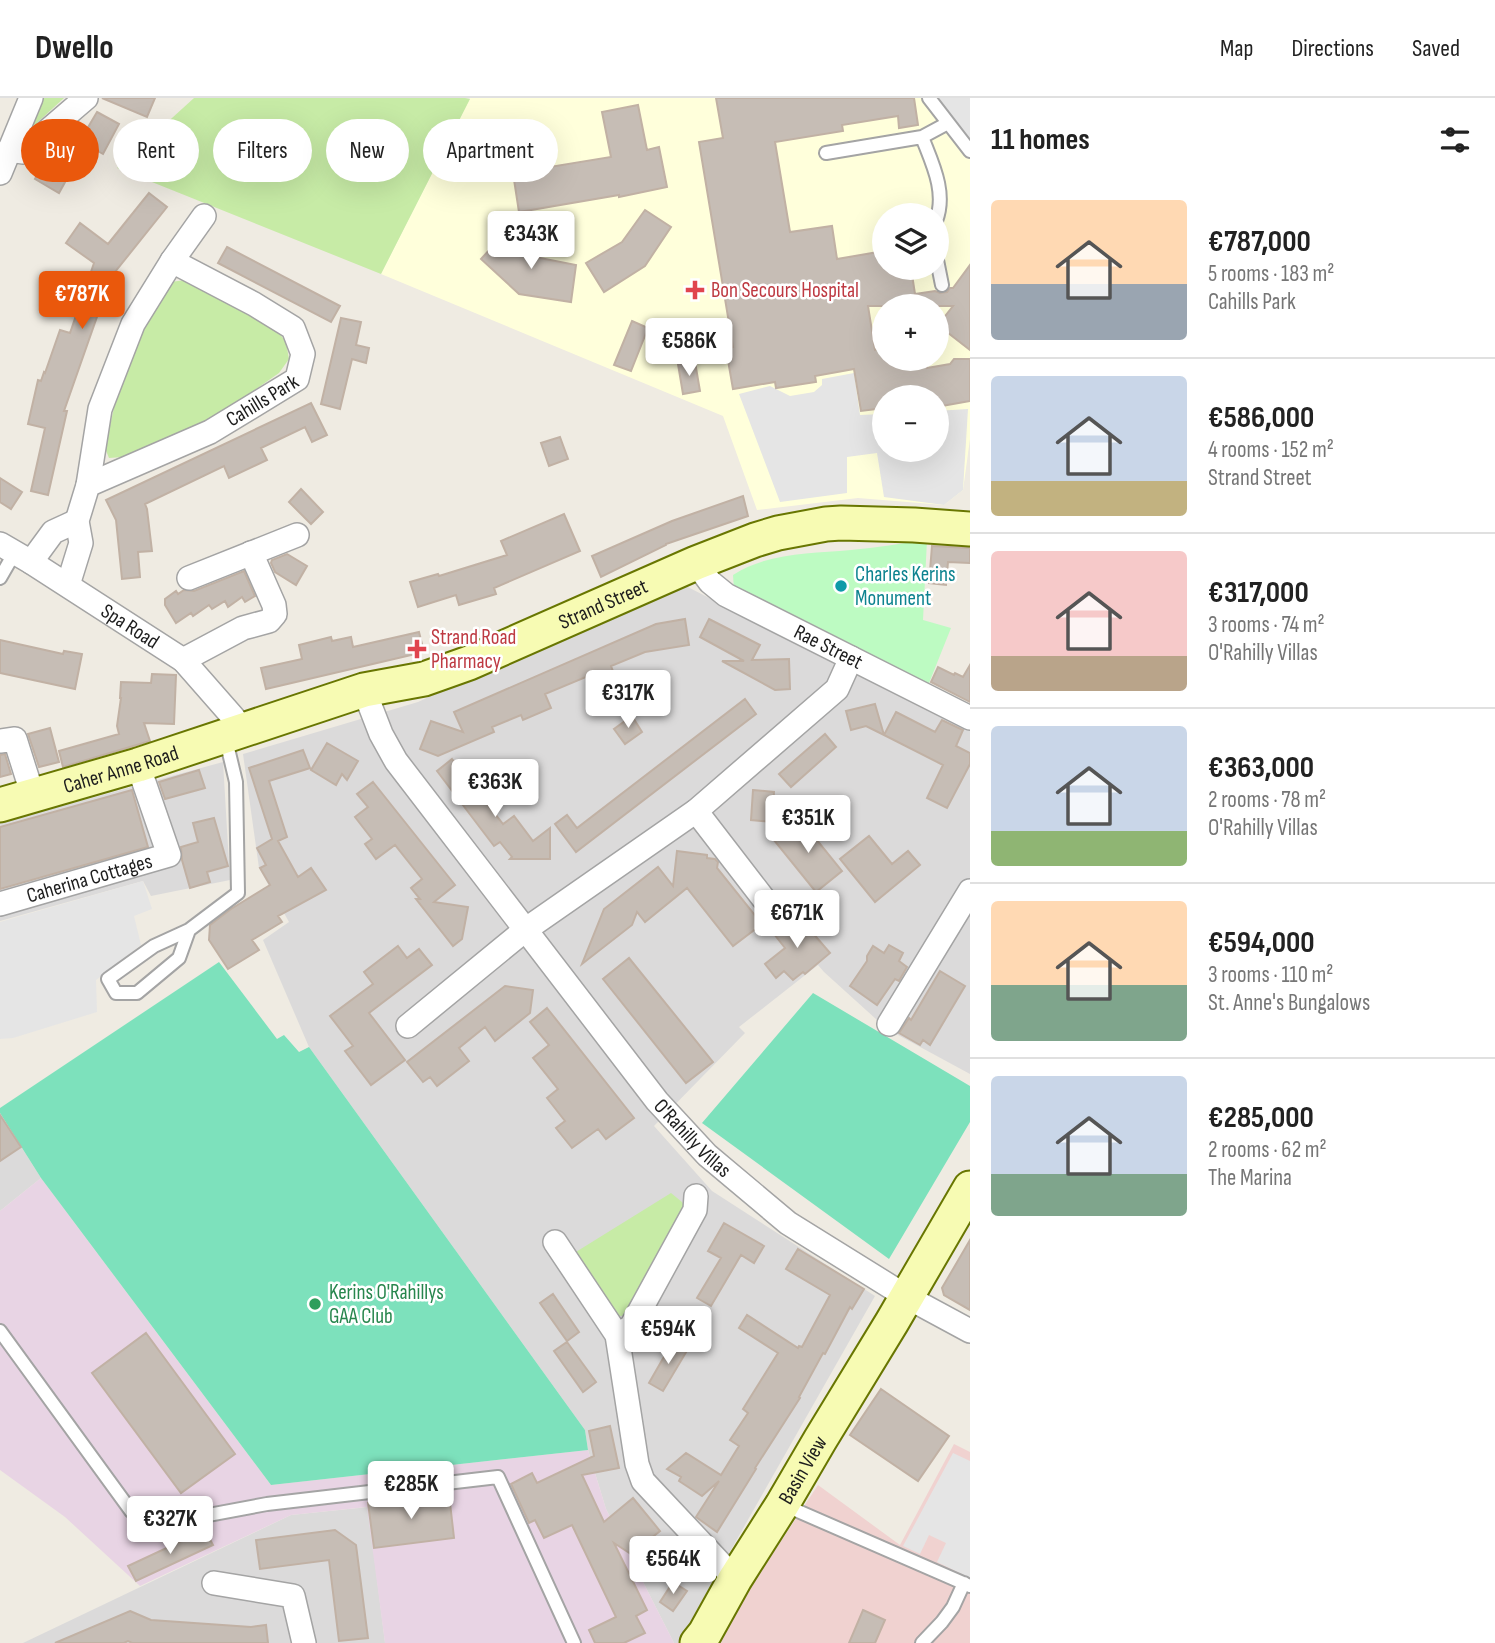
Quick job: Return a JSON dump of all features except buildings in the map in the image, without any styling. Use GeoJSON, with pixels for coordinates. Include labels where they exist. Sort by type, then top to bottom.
{"type":"FeatureCollection","features":[{"type":"Feature","properties":{"kind":"street"},"geometry":{"type":"LineString","coordinates":[[0,173],[31,98]]}},
{"type":"Feature","properties":{"kind":"street"},"geometry":{"type":"LineString","coordinates":[[9,150],[23,152],[86,98]]}},
{"type":"Feature","properties":{"kind":"street"},"geometry":{"type":"LineString","coordinates":[[68,586],[81,543],[77,521],[89,485],[100,409],[132,324],[172,261],[205,216]]}},
{"type":"Feature","properties":{"kind":"street","name":"Cahills Park"},"geometry":{"type":"LineString","coordinates":[[89,485],[210,432],[297,379],[303,354],[293,328],[254,304],[172,261]]}},
{"type":"Feature","properties":{"kind":"street"},"geometry":{"type":"LineString","coordinates":[[15,553],[77,521]]}},
{"type":"Feature","properties":{"kind":"street","name":"Strand Street"},"geometry":{"type":"LineString","coordinates":[[233,733],[364,690],[424,679],[469,663],[696,563],[778,533],[826,524],[879,523],[970,529]]}},
{"type":"Feature","properties":{"kind":"street"},"geometry":{"type":"LineString","coordinates":[[189,578],[297,535]]}},
{"type":"Feature","properties":{"kind":"street","name":"Spa Road"},"geometry":{"type":"LineString","coordinates":[[15,553],[183,660],[233,717],[233,733]]}},
{"type":"Feature","properties":{"kind":"street"},"geometry":{"type":"LineString","coordinates":[[183,660],[243,628],[268,621],[275,614],[274,605],[251,553]]}},
{"type":"Feature","properties":{"kind":"street","name":"Rae Street"},"geometry":{"type":"LineString","coordinates":[[696,563],[709,582],[726,595],[970,718]]}},
{"type":"Feature","properties":{"kind":"street"},"geometry":{"type":"LineString","coordinates":[[408,1026],[525,930],[696,811],[837,688],[851,658]]}},
{"type":"Feature","properties":{"kind":"street","name":"O'Rahilly Villas"},"geometry":{"type":"LineString","coordinates":[[364,690],[381,734],[396,761],[657,1101],[707,1155],[788,1223],[907,1297],[970,1331]]}},
{"type":"Feature","properties":{"kind":"street","name":"Caher Anne Road"},"geometry":{"type":"LineString","coordinates":[[0,805],[138,765],[233,733]]}},
{"type":"Feature","properties":{"kind":"street"},"geometry":{"type":"LineString","coordinates":[[0,741],[15,739],[33,796]]}},
{"type":"Feature","properties":{"kind":"street","name":"Caherina Cottages"},"geometry":{"type":"LineString","coordinates":[[0,904],[169,855],[138,765]]}},
{"type":"Feature","properties":{"kind":"street"},"geometry":{"type":"LineString","coordinates":[[696,811],[763,898]]}},
{"type":"Feature","properties":{"kind":"street"},"geometry":{"type":"LineString","coordinates":[[889,1024],[970,891]]}},
{"type":"Feature","properties":{"kind":"street","name":"Basin View"},"geometry":{"type":"LineString","coordinates":[[697,1643],[970,1188]]}},
{"type":"Feature","properties":{"kind":"street"},"geometry":{"type":"LineString","coordinates":[[617,1335],[631,1326],[695,1210],[696,1196]]}},
{"type":"Feature","properties":{"kind":"street"},"geometry":{"type":"LineString","coordinates":[[555,1241],[617,1335],[637,1464],[643,1481],[735,1579]]}},
{"type":"Feature","properties":{"kind":"street"},"geometry":{"type":"LineString","coordinates":[[215,1583],[293,1597],[304,1643]]}},
{"type":"Feature","properties":{"kind":"lane"},"geometry":{"type":"LineString","coordinates":[[929,98],[970,151]]}},
{"type":"Feature","properties":{"kind":"lane"},"geometry":{"type":"LineString","coordinates":[[826,153],[922,137],[948,123]]}},
{"type":"Feature","properties":{"kind":"lane"},"geometry":{"type":"LineString","coordinates":[[922,137],[935,170],[940,203]]}},
{"type":"Feature","properties":{"kind":"lane"},"geometry":{"type":"LineString","coordinates":[[941,280],[942,285]]}},
{"type":"Feature","properties":{"kind":"lane"},"geometry":{"type":"LineString","coordinates":[[0,578],[15,553]]}},
{"type":"Feature","properties":{"kind":"lane"},"geometry":{"type":"LineString","coordinates":[[189,930],[179,958],[137,993],[116,993],[108,979],[154,946],[189,930],[238,893],[233,733]]}},
{"type":"Feature","properties":{"kind":"lane"},"geometry":{"type":"LineString","coordinates":[[0,1331],[131,1511],[155,1525],[267,1504],[498,1477],[573,1643]]}},
{"type":"Feature","properties":{"kind":"lane"},"geometry":{"type":"LineString","coordinates":[[782,1505],[967,1585],[942,1622],[922,1643]]}},
{"type":"Feature","properties":{"kind":"shaded area","name":"Bon Secours Hospital"},"geometry":{"type":"Polygon","coordinates":[[[470,98],[970,98],[970,439],[963,490],[944,505],[858,498],[757,510],[723,416],[381,274],[428,182],[558,182],[558,119],[459,119],[470,98]]]}},
{"type":"Feature","properties":{"kind":"shaded area"},"geometry":{"type":"Polygon","coordinates":[[[937,98],[970,98],[970,142],[950,119],[937,98]]]}},
{"type":"Feature","properties":{"kind":"shaded area"},"geometry":{"type":"Polygon","coordinates":[[[854,373],[860,415],[872,414],[872,454],[847,457],[847,493],[780,502],[739,394],[770,386],[790,396],[814,392],[822,385],[822,379],[854,373]]]}},
{"type":"Feature","properties":{"kind":"shaded area"},"geometry":{"type":"Polygon","coordinates":[[[968,409],[963,490],[944,505],[884,497],[878,462],[949,462],[949,410],[968,409]]]}},
{"type":"Feature","properties":{"kind":"shaded area"},"geometry":{"type":"Polygon","coordinates":[[[678,582],[970,731],[970,1074],[887,1029],[818,965],[739,1027],[745,1033],[654,1126],[712,1191],[875,1296],[678,1643],[674,1643],[606,1509],[588,1450],[585,1430],[309,1047],[263,940],[289,922],[259,868],[243,754],[418,702],[678,582]]]}},
{"type":"Feature","properties":{"kind":"shaded area"},"geometry":{"type":"Polygon","coordinates":[[[223,762],[230,880],[151,896],[143,881],[0,921],[0,823],[223,762]]]}},
{"type":"Feature","properties":{"kind":"shaded area"},"geometry":{"type":"Polygon","coordinates":[[[143,881],[152,909],[134,916],[141,945],[96,980],[97,1012],[13,1038],[0,1039],[0,922],[143,881]]]}},
{"type":"Feature","properties":{"kind":"shaded area"},"geometry":{"type":"Polygon","coordinates":[[[0,1113],[41,1178],[0,1211],[0,1113]]]}},
{"type":"Feature","properties":{"kind":"shaded area"},"geometry":{"type":"Polygon","coordinates":[[[41,1178],[271,1485],[588,1450],[606,1509],[674,1643],[385,1643],[367,1507],[291,1515],[140,1586],[65,1517],[0,1470],[0,1211],[41,1178]]]}},
{"type":"Feature","properties":{"kind":"shaded area"},"geometry":{"type":"Polygon","coordinates":[[[954,1444],[970,1452],[970,1643],[714,1643],[818,1485],[900,1545],[954,1444]]]}},
{"type":"Feature","properties":{"kind":"shaded area"},"geometry":{"type":"Polygon","coordinates":[[[953,1453],[970,1461],[970,1578],[937,1562],[946,1543],[929,1535],[920,1554],[903,1546],[953,1453]]]}},
{"type":"Feature","properties":{"kind":"shaded area"},"geometry":{"type":"Polygon","coordinates":[[[368,1507],[385,1643],[23,1643],[291,1515],[368,1507]]]}},
{"type":"Feature","properties":{"kind":"green space"},"geometry":{"type":"Polygon","coordinates":[[[38,98],[64,98],[41,119],[32,119],[38,98]]]}},
{"type":"Feature","properties":{"kind":"green space"},"geometry":{"type":"Polygon","coordinates":[[[194,98],[470,99],[460,119],[423,119],[423,182],[428,182],[381,274],[152,182],[199,182],[199,119],[171,119],[194,98]]]}},
{"type":"Feature","properties":{"kind":"green space"},"geometry":{"type":"Polygon","coordinates":[[[185,280],[275,328],[286,342],[289,359],[279,373],[210,421],[123,457],[109,458],[105,448],[118,390],[133,345],[171,282],[185,280]]]}},
{"type":"Feature","properties":{"kind":"green space"},"geometry":{"type":"Polygon","coordinates":[[[927,540],[923,620],[951,628],[927,688],[734,590],[733,575],[747,567],[775,558],[927,540]]]}},
{"type":"Feature","properties":{"kind":"green space","name":"Kerins O'Rahillys GAA Club"},"geometry":{"type":"Polygon","coordinates":[[[219,962],[277,1039],[284,1035],[299,1052],[309,1047],[585,1430],[588,1450],[271,1485],[41,1178],[0,1113],[0,1108],[219,962]]]}},
{"type":"Feature","properties":{"kind":"green space"},"geometry":{"type":"Polygon","coordinates":[[[813,993],[970,1086],[970,1122],[889,1259],[702,1123],[813,993]]]}},
{"type":"Feature","properties":{"kind":"green space"},"geometry":{"type":"Polygon","coordinates":[[[671,1193],[682,1202],[686,1210],[625,1312],[622,1316],[617,1316],[571,1255],[671,1193]]]}},
{"type":"Feature","properties":{"kind":"place","name":"Bon Secours Hospital"},"geometry":{"type":"Point","coordinates":[695,290]}},
{"type":"Feature","properties":{"kind":"place","name":"Charles Kerins Monument"},"geometry":{"type":"Point","coordinates":[841,586]}},
{"type":"Feature","properties":{"kind":"place","name":"Strand Road Pharmacy"},"geometry":{"type":"Point","coordinates":[417,649]}},
{"type":"Feature","properties":{"kind":"place","name":"Kerins O'Rahillys GAA Club"},"geometry":{"type":"Point","coordinates":[315,1304]}}]}
